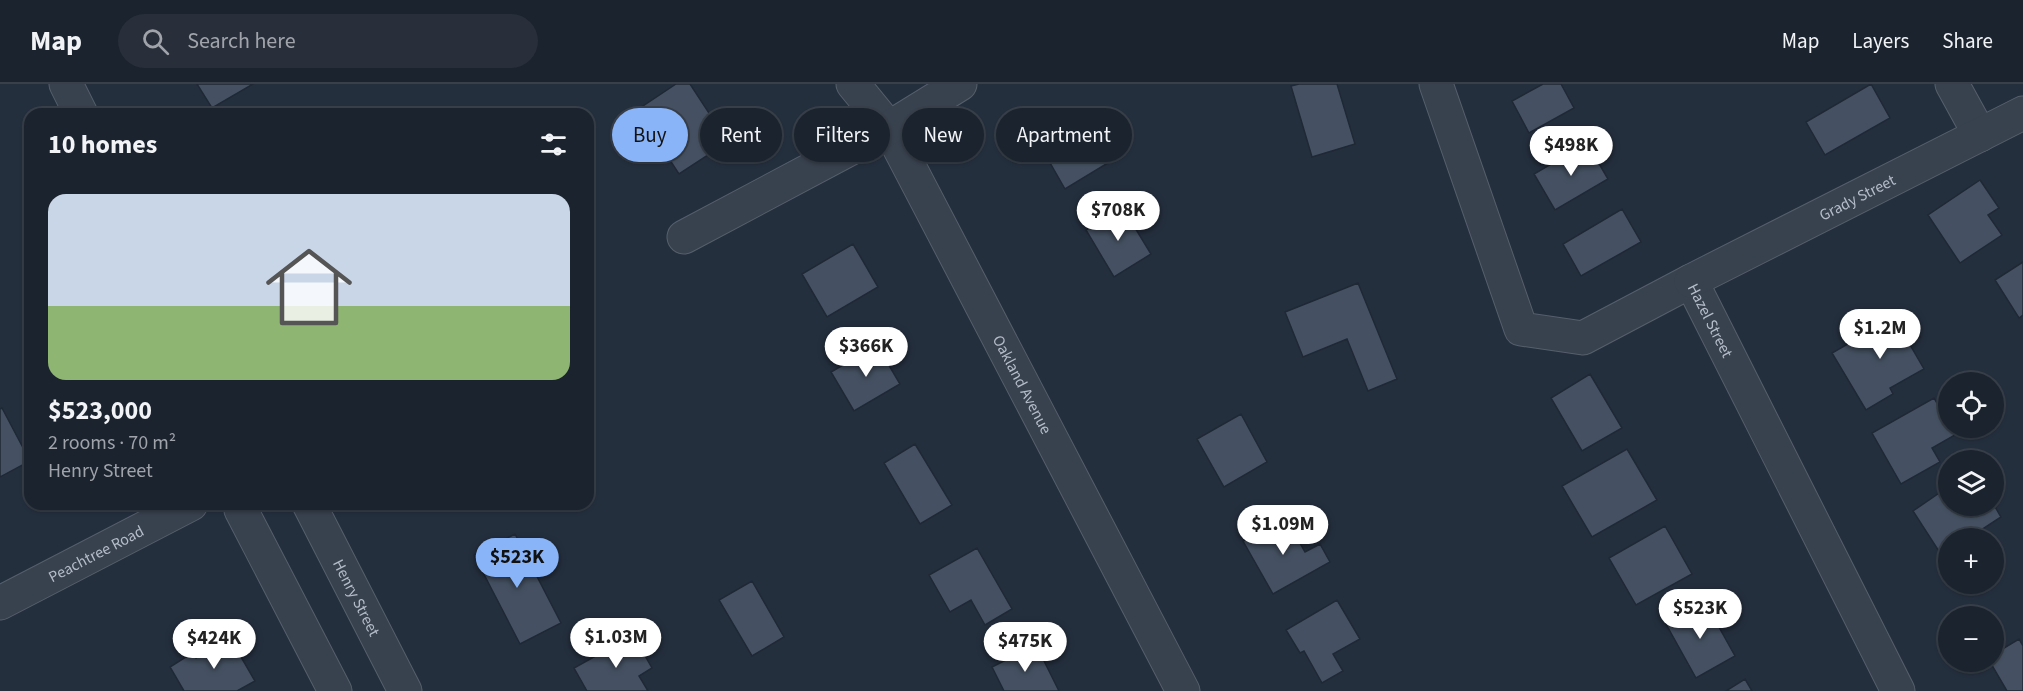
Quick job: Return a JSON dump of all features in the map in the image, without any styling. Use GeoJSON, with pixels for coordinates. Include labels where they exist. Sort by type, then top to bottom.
{"type":"FeatureCollection","features":[{"type":"Feature","properties":{"kind":"street"},"geometry":{"type":"LineString","coordinates":[[66,84],[78,108]]}},
{"type":"Feature","properties":{"kind":"street","name":"Oakland Avenue"},"geometry":{"type":"LineString","coordinates":[[853,84],[873,108]]}},
{"type":"Feature","properties":{"kind":"street"},"geometry":{"type":"LineString","coordinates":[[890,127],[960,84]]}},
{"type":"Feature","properties":{"kind":"street","name":"Hazel Street"},"geometry":{"type":"LineString","coordinates":[[1436,84],[1521,329],[1584,338],[1691,281],[1898,691]]}},
{"type":"Feature","properties":{"kind":"street"},"geometry":{"type":"LineString","coordinates":[[1952,84],[1980,135]]}},
{"type":"Feature","properties":{"kind":"street","name":"Grady Street"},"geometry":{"type":"LineString","coordinates":[[1691,281],[2023,113]]}},
{"type":"Feature","properties":{"kind":"street","name":"Oakland Avenue"},"geometry":{"type":"LineString","coordinates":[[890,130],[1183,691]]}},
{"type":"Feature","properties":{"kind":"street"},"geometry":{"type":"LineString","coordinates":[[684,237],[825,162]]}},
{"type":"Feature","properties":{"kind":"street","name":"Peachtree Road"},"geometry":{"type":"LineString","coordinates":[[0,603],[179,510]]}},
{"type":"Feature","properties":{"kind":"street"},"geometry":{"type":"LineString","coordinates":[[242,510],[335,691]]}},
{"type":"Feature","properties":{"kind":"street","name":"Henry Street"},"geometry":{"type":"LineString","coordinates":[[312,510],[405,691]]}},
{"type":"Feature","properties":{"kind":"building"},"geometry":{"type":"Polygon","coordinates":[[[197,84],[253,84],[212,108],[197,84]]]}},
{"type":"Feature","properties":{"kind":"building"},"geometry":{"type":"Polygon","coordinates":[[[676,84],[690,84],[706,108],[700,108],[700,160],[679,174],[671,162],[688,162],[688,108],[640,108],[676,84]]]}},
{"type":"Feature","properties":{"kind":"building"},"geometry":{"type":"Polygon","coordinates":[[[1337,84],[1355,144],[1312,157],[1291,86],[1337,84]]]}},
{"type":"Feature","properties":{"kind":"building"},"geometry":{"type":"Polygon","coordinates":[[[1543,84],[1561,84],[1574,108],[1529,133],[1512,101],[1543,84]]]}},
{"type":"Feature","properties":{"kind":"building"},"geometry":{"type":"Polygon","coordinates":[[[1871,84],[1890,118],[1825,155],[1806,122],[1871,84]]]}},
{"type":"Feature","properties":{"kind":"building"},"geometry":{"type":"Polygon","coordinates":[[[1554,131],[1566,151],[1541,165],[1530,145],[1554,131]]]}},
{"type":"Feature","properties":{"kind":"building"},"geometry":{"type":"Polygon","coordinates":[[[1587,143],[1608,179],[1555,210],[1534,174],[1587,143]]]}},
{"type":"Feature","properties":{"kind":"building"},"geometry":{"type":"Polygon","coordinates":[[[1050,162],[1110,162],[1065,189],[1050,162]]]}},
{"type":"Feature","properties":{"kind":"building"},"geometry":{"type":"Polygon","coordinates":[[[1980,180],[1999,208],[1988,215],[2002,235],[1960,263],[1928,215],[1980,180]]]}},
{"type":"Feature","properties":{"kind":"building"},"geometry":{"type":"Polygon","coordinates":[[[1123,208],[1151,254],[1114,277],[1086,230],[1123,208]]]}},
{"type":"Feature","properties":{"kind":"building"},"geometry":{"type":"Polygon","coordinates":[[[1622,209],[1641,242],[1581,276],[1563,244],[1622,209]]]}},
{"type":"Feature","properties":{"kind":"building"},"geometry":{"type":"Polygon","coordinates":[[[853,244],[878,287],[827,317],[802,274],[853,244]]]}},
{"type":"Feature","properties":{"kind":"building"},"geometry":{"type":"Polygon","coordinates":[[[2023,262],[2023,315],[2019,318],[1995,280],[2023,262]]]}},
{"type":"Feature","properties":{"kind":"building"},"geometry":{"type":"Polygon","coordinates":[[[1358,283],[1397,379],[1368,391],[1347,339],[1303,357],[1285,312],[1358,283]]]}},
{"type":"Feature","properties":{"kind":"building"},"geometry":{"type":"Polygon","coordinates":[[[1905,311],[1920,337],[1909,343],[1924,369],[1890,388],[1893,394],[1866,410],[1832,353],[1905,311]]]}},
{"type":"Feature","properties":{"kind":"building"},"geometry":{"type":"Polygon","coordinates":[[[877,345],[900,384],[854,411],[831,372],[877,345]]]}},
{"type":"Feature","properties":{"kind":"building"},"geometry":{"type":"Polygon","coordinates":[[[1590,374],[1622,428],[1582,451],[1551,398],[1590,374]]]}},
{"type":"Feature","properties":{"kind":"building"},"geometry":{"type":"Polygon","coordinates":[[[1934,398],[1938,405],[1938,438],[1950,438],[1932,448],[1938,463],[1901,484],[1872,433],[1934,398]]]}},
{"type":"Feature","properties":{"kind":"building"},"geometry":{"type":"Polygon","coordinates":[[[2,408],[24,450],[24,464],[0,477],[0,409],[2,408]]]}},
{"type":"Feature","properties":{"kind":"building"},"geometry":{"type":"Polygon","coordinates":[[[1241,414],[1267,462],[1224,487],[1197,439],[1241,414]]]}},
{"type":"Feature","properties":{"kind":"building"},"geometry":{"type":"Polygon","coordinates":[[[915,444],[952,505],[920,524],[884,463],[915,444]]]}},
{"type":"Feature","properties":{"kind":"building"},"geometry":{"type":"Polygon","coordinates":[[[1627,449],[1657,500],[1592,537],[1562,486],[1627,449]]]}},
{"type":"Feature","properties":{"kind":"building"},"geometry":{"type":"Polygon","coordinates":[[[1938,494],[1938,516],[2001,517],[1984,528],[1938,528],[1938,550],[1913,511],[1938,494]]]}},
{"type":"Feature","properties":{"kind":"building"},"geometry":{"type":"Polygon","coordinates":[[[1285,517],[1305,552],[1320,544],[1330,562],[1273,594],[1243,541],[1285,517]]]}},
{"type":"Feature","properties":{"kind":"building"},"geometry":{"type":"Polygon","coordinates":[[[1665,526],[1692,574],[1636,605],[1609,558],[1665,526]]]}},
{"type":"Feature","properties":{"kind":"building"},"geometry":{"type":"Polygon","coordinates":[[[515,534],[561,623],[520,644],[474,555],[515,534]]]}},
{"type":"Feature","properties":{"kind":"building"},"geometry":{"type":"Polygon","coordinates":[[[977,548],[1012,609],[985,625],[971,600],[950,612],[929,575],[977,548]]]}},
{"type":"Feature","properties":{"kind":"building"},"geometry":{"type":"Polygon","coordinates":[[[752,581],[784,637],[752,656],[719,600],[752,581]]]}},
{"type":"Feature","properties":{"kind":"building"},"geometry":{"type":"Polygon","coordinates":[[[1337,600],[1360,639],[1333,654],[1343,671],[1322,683],[1304,651],[1300,653],[1286,630],[1337,600]]]}},
{"type":"Feature","properties":{"kind":"building"},"geometry":{"type":"Polygon","coordinates":[[[1705,602],[1735,656],[1696,678],[1666,624],[1705,602]]]}},
{"type":"Feature","properties":{"kind":"building"},"geometry":{"type":"Polygon","coordinates":[[[633,635],[652,668],[639,676],[648,691],[587,691],[574,668],[633,635]]]}},
{"type":"Feature","properties":{"kind":"building"},"geometry":{"type":"Polygon","coordinates":[[[230,638],[255,681],[237,691],[184,691],[170,667],[192,653],[196,658],[230,638]]]}},
{"type":"Feature","properties":{"kind":"building"},"geometry":{"type":"Polygon","coordinates":[[[2019,639],[2023,646],[2023,691],[2007,691],[1996,672],[2004,672],[2004,648],[2019,639]]]}},
{"type":"Feature","properties":{"kind":"building"},"geometry":{"type":"Polygon","coordinates":[[[1036,645],[1059,691],[1004,691],[992,667],[1036,645]]]}},
{"type":"Feature","properties":{"kind":"building"},"geometry":{"type":"Polygon","coordinates":[[[1745,679],[1752,691],[1726,691],[1745,679]]]}}]}
